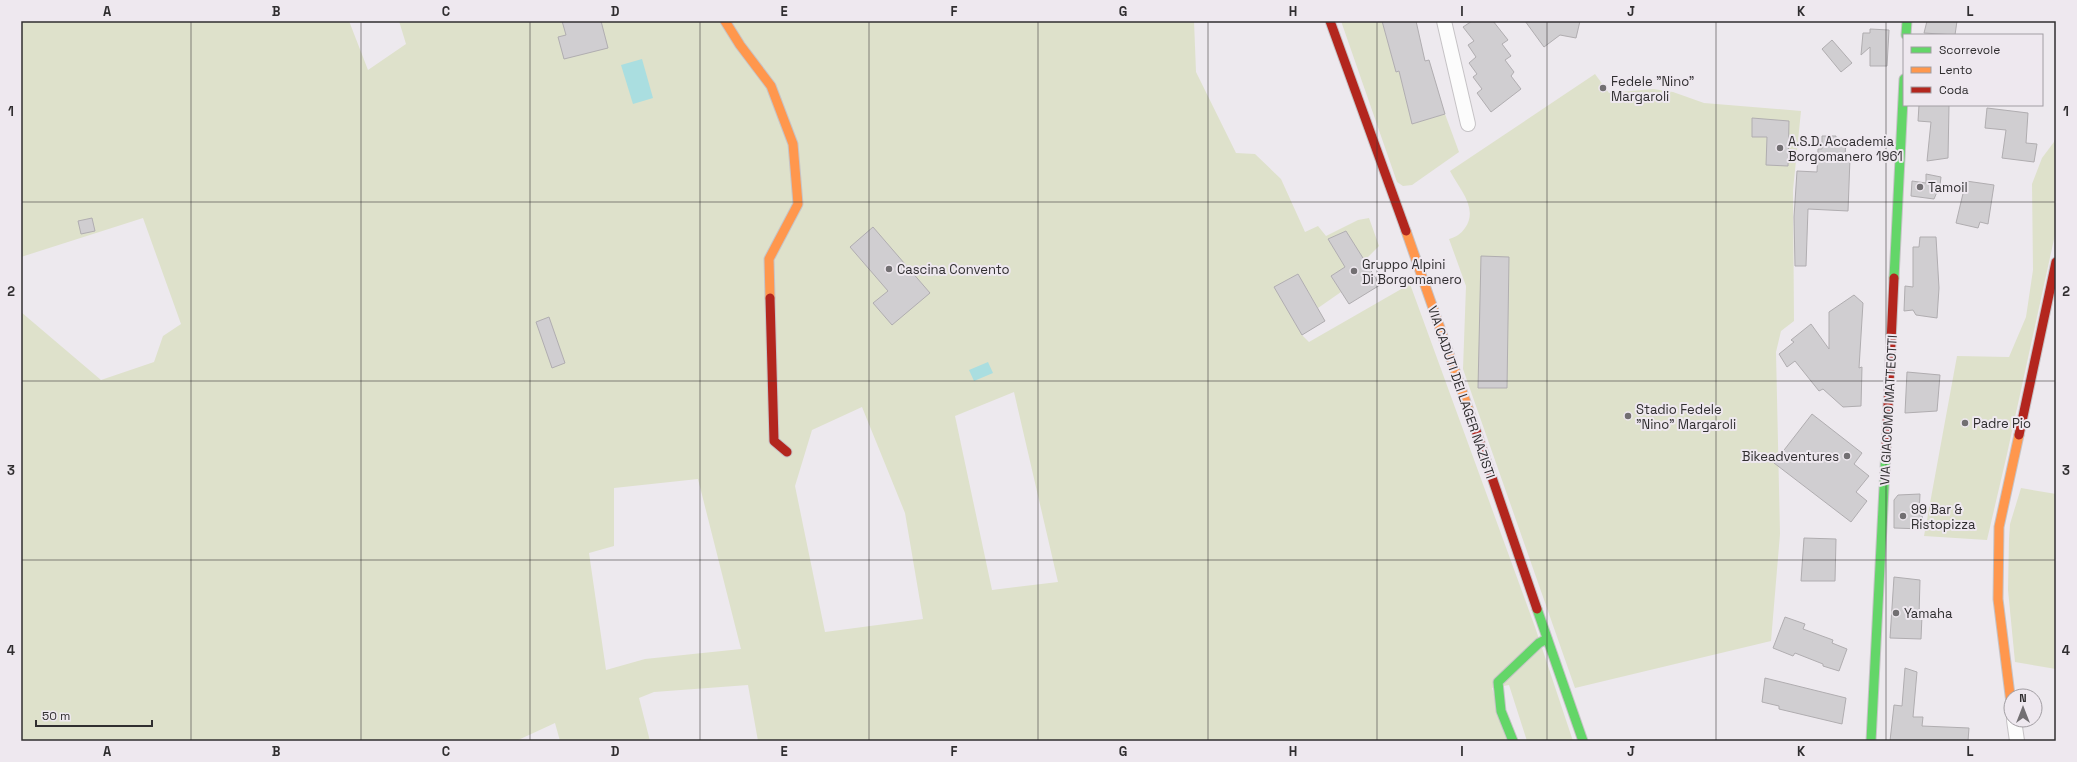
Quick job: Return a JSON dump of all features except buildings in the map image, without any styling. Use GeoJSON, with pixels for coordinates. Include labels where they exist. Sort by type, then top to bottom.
{"type":"FeatureCollection","features":[{"type":"Feature","properties":{"kind":"street"},"geometry":{"type":"LineString","coordinates":[[725,21],[740,45],[771,86],[793,144],[798,204],[769,259],[774,441],[787,452]]}},
{"type":"Feature","properties":{"kind":"street","name":"VIA CADUTI DEI LAGER NAZISTI"},"geometry":{"type":"LineString","coordinates":[[1330,21],[1396,201],[1582,741]]}},
{"type":"Feature","properties":{"kind":"street"},"geometry":{"type":"LineString","coordinates":[[1444,21],[1468,124]]}},
{"type":"Feature","properties":{"kind":"street"},"geometry":{"type":"LineString","coordinates":[[1906,34],[1907,21]]}},
{"type":"Feature","properties":{"kind":"street","name":"VIA GIACOMO MATTEOTTI"},"geometry":{"type":"LineString","coordinates":[[1871,741],[1903,99]]}},
{"type":"Feature","properties":{"kind":"street"},"geometry":{"type":"LineString","coordinates":[[2009,688],[1998,599],[1999,527],[2056,262]]}},
{"type":"Feature","properties":{"kind":"street"},"geometry":{"type":"LineString","coordinates":[[1513,741],[1501,711],[1498,682],[1539,643],[1547,639]]}},
{"type":"Feature","properties":{"kind":"street"},"geometry":{"type":"LineString","coordinates":[[2016,728],[2018,741]]}},
{"type":"Feature","properties":{"kind":"green space"},"geometry":{"type":"Polygon","coordinates":[[[21,21],[349,21],[368,70],[406,44],[399,21],[1194,21],[1196,72],[1236,153],[1255,154],[1281,179],[1305,232],[1318,226],[1326,236],[1358,220],[1369,218],[1379,246],[1364,261],[1346,231],[1328,239],[1345,267],[1331,276],[1341,292],[1318,308],[1298,274],[1274,287],[1302,335],[1309,342],[1410,284],[1535,627],[1573,741],[1527,741],[1509,685],[1492,688],[1508,741],[758,741],[748,685],[654,692],[639,698],[650,741],[560,741],[555,723],[516,741],[21,741],[21,312],[101,380],[154,362],[163,336],[181,324],[143,218],[21,257],[21,21]],[[1014,392],[955,416],[992,590],[1058,582],[1014,392]],[[862,407],[812,430],[795,486],[825,632],[923,619],[905,513],[862,407]],[[698,479],[614,488],[614,546],[589,553],[606,670],[645,659],[741,649],[698,479]]]}},
{"type":"Feature","properties":{"kind":"green space"},"geometry":{"type":"Polygon","coordinates":[[[1341,21],[1382,21],[1396,72],[1399,71],[1412,124],[1445,114],[1459,152],[1412,185],[1403,186],[1397,182],[1341,21]]]}},
{"type":"Feature","properties":{"kind":"green space","name":"Stadio Fedele \"Nino\" Margaroli"},"geometry":{"type":"Polygon","coordinates":[[[1595,74],[1609,93],[1653,89],[1673,92],[1704,103],[1801,111],[1793,190],[1794,321],[1781,331],[1776,352],[1780,534],[1771,641],[1575,688],[1463,369],[1466,286],[1449,239],[1458,235],[1465,228],[1469,221],[1470,213],[1466,199],[1450,171],[1595,74]]]}},
{"type":"Feature","properties":{"kind":"green space"},"geometry":{"type":"Polygon","coordinates":[[[2056,136],[2056,230],[1987,540],[1924,536],[1957,356],[2009,357],[2026,317],[2033,270],[2032,184],[2042,158],[2054,142],[2056,136]]]}},
{"type":"Feature","properties":{"kind":"green space"},"geometry":{"type":"Polygon","coordinates":[[[2021,488],[2056,494],[2056,669],[2015,662],[2008,590],[2009,539],[2010,524],[2021,488]]]}},
{"type":"Feature","properties":{"kind":"water"},"geometry":{"type":"Polygon","coordinates":[[[642,59],[653,98],[633,104],[621,65],[642,59]]]}},
{"type":"Feature","properties":{"kind":"water"},"geometry":{"type":"Polygon","coordinates":[[[988,362],[993,373],[974,381],[969,370],[988,362]]]}},
{"type":"Feature","properties":{"kind":"traffic: fast"},"geometry":{"type":"LineString","coordinates":[[1906,34],[1907,21]]}},
{"type":"Feature","properties":{"kind":"traffic: fast"},"geometry":{"type":"LineString","coordinates":[[1894,278],[1903,99]]}},
{"type":"Feature","properties":{"kind":"traffic: fast"},"geometry":{"type":"LineString","coordinates":[[1871,741],[1886,449]]}},
{"type":"Feature","properties":{"kind":"traffic: fast"},"geometry":{"type":"LineString","coordinates":[[1537,609],[1583,741]]}},
{"type":"Feature","properties":{"kind":"traffic: fast"},"geometry":{"type":"LineString","coordinates":[[1513,741],[1501,711],[1498,682],[1539,643],[1547,639]]}},
{"type":"Feature","properties":{"kind":"traffic: slow"},"geometry":{"type":"LineString","coordinates":[[725,21],[740,45],[771,86],[793,144],[798,204],[769,259],[770,298]]}},
{"type":"Feature","properties":{"kind":"traffic: slow"},"geometry":{"type":"LineString","coordinates":[[1406,231],[1474,425]]}},
{"type":"Feature","properties":{"kind":"traffic: slow"},"geometry":{"type":"LineString","coordinates":[[2009,688],[1998,599],[1999,527],[2019,435]]}},
{"type":"Feature","properties":{"kind":"traffic: jam"},"geometry":{"type":"LineString","coordinates":[[1330,21],[1406,231]]}},
{"type":"Feature","properties":{"kind":"traffic: jam"},"geometry":{"type":"LineString","coordinates":[[2019,435],[2056,262]]}},
{"type":"Feature","properties":{"kind":"traffic: jam"},"geometry":{"type":"LineString","coordinates":[[1886,449],[1894,278]]}},
{"type":"Feature","properties":{"kind":"traffic: jam"},"geometry":{"type":"LineString","coordinates":[[770,298],[774,441],[787,452]]}},
{"type":"Feature","properties":{"kind":"traffic: jam"},"geometry":{"type":"LineString","coordinates":[[1474,425],[1537,609]]}},
{"type":"Feature","properties":{"kind":"place","name":"Fedele \"Nino\" Margaroli"},"geometry":{"type":"Point","coordinates":[1603,88]}},
{"type":"Feature","properties":{"kind":"place","name":"A.S.D. Accademia Borgomanero 1961"},"geometry":{"type":"Point","coordinates":[1780,148]}},
{"type":"Feature","properties":{"kind":"place","name":"Tamoil"},"geometry":{"type":"Point","coordinates":[1920,187]}},
{"type":"Feature","properties":{"kind":"place","name":"Cascina Convento"},"geometry":{"type":"Point","coordinates":[889,269]}},
{"type":"Feature","properties":{"kind":"place","name":"Gruppo Alpini Di Borgomanero"},"geometry":{"type":"Point","coordinates":[1354,271]}},
{"type":"Feature","properties":{"kind":"place","name":"Stadio Fedele \"Nino\" Margaroli"},"geometry":{"type":"Point","coordinates":[1628,416]}},
{"type":"Feature","properties":{"kind":"place","name":"Padre Pio"},"geometry":{"type":"Point","coordinates":[1965,423]}},
{"type":"Feature","properties":{"kind":"place","name":"Bikeadventures"},"geometry":{"type":"Point","coordinates":[1847,456]}},
{"type":"Feature","properties":{"kind":"place","name":"99 Bar & Ristopizza"},"geometry":{"type":"Point","coordinates":[1903,516]}},
{"type":"Feature","properties":{"kind":"place","name":"Yamaha"},"geometry":{"type":"Point","coordinates":[1896,613]}}]}
